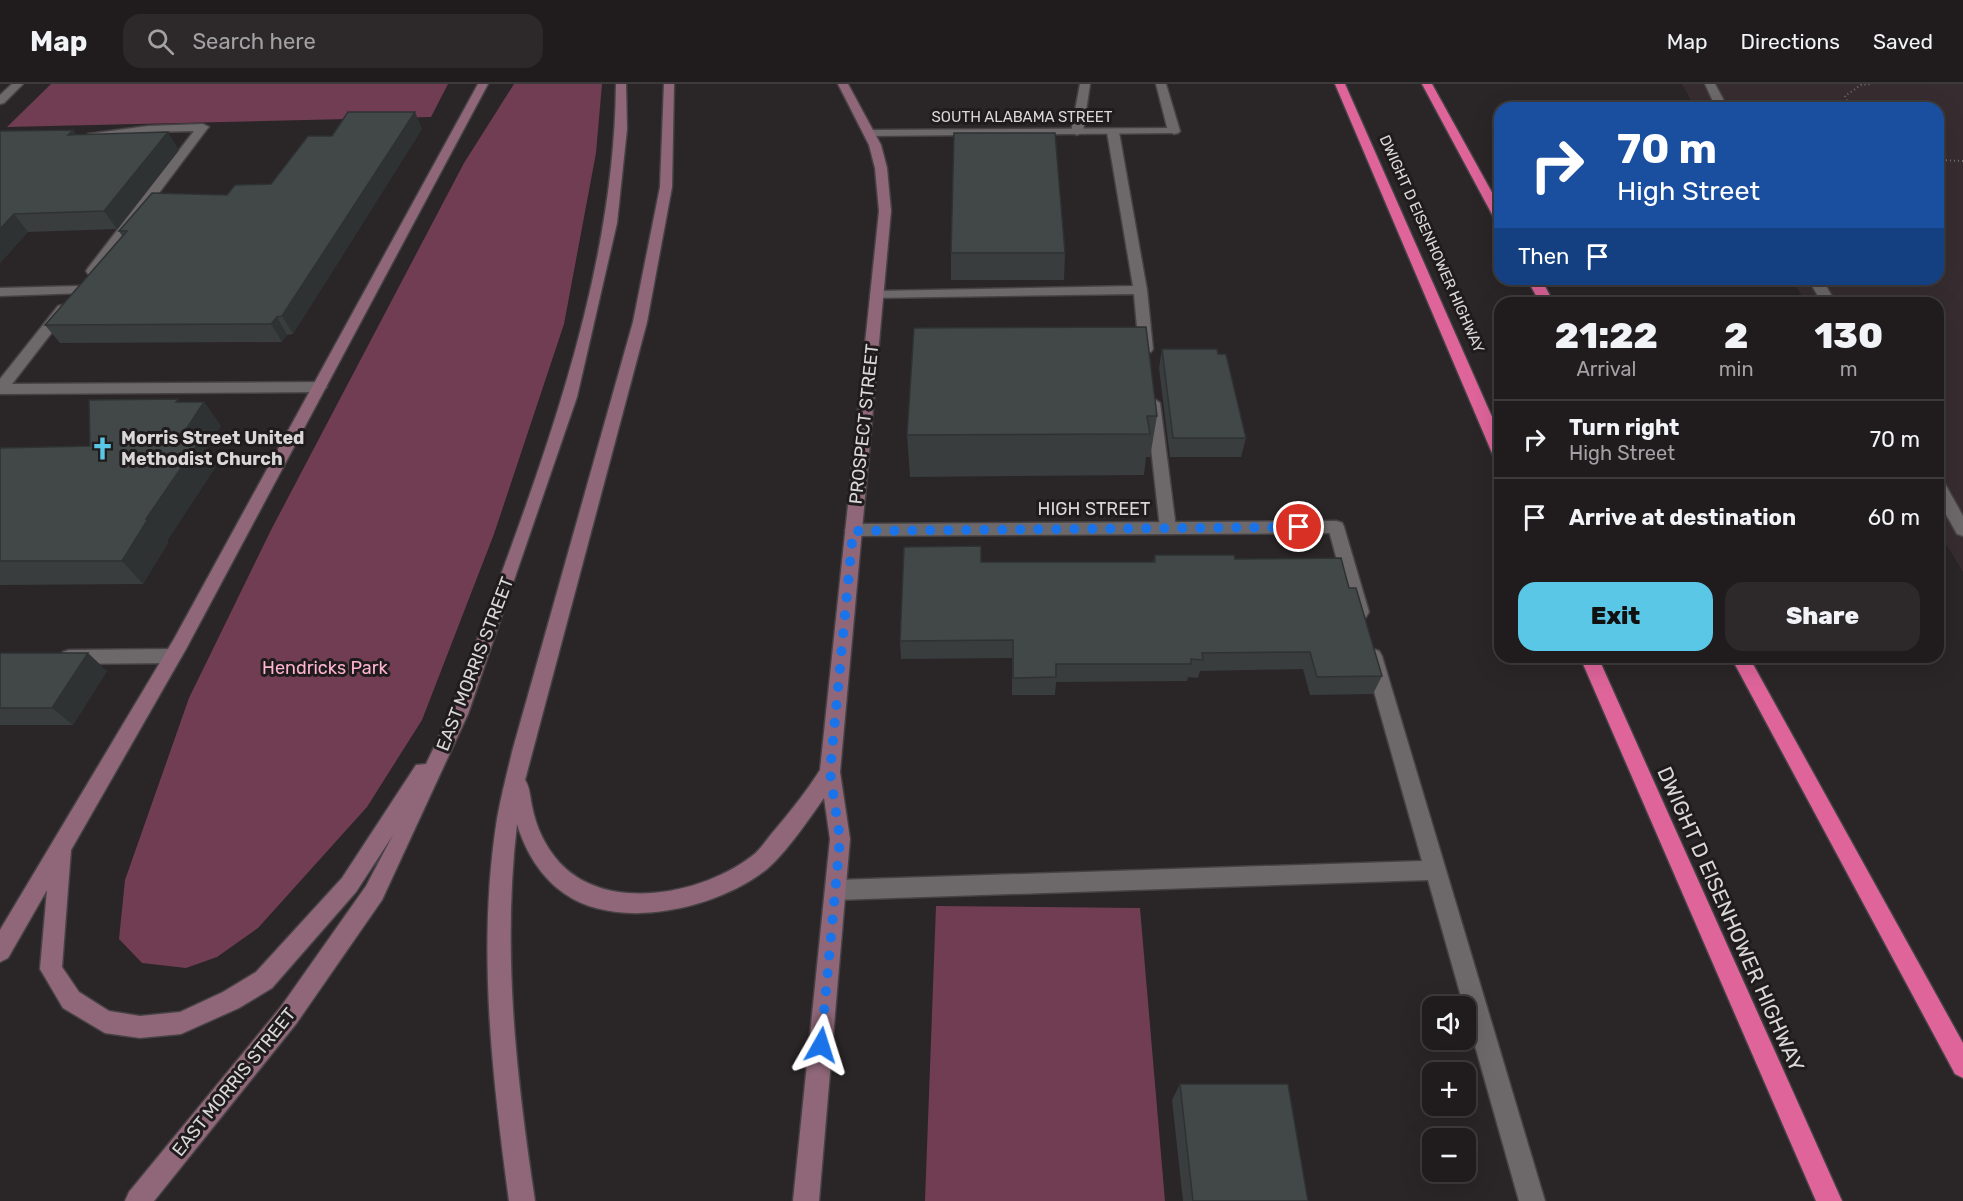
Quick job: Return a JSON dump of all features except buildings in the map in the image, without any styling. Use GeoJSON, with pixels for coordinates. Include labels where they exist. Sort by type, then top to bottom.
{"type":"FeatureCollection","features":[{"type":"Feature","properties":{"kind":"highway","name":"DWIGHT D EISENHOWER HIGHWAY"},"geometry":{"type":"LineString","coordinates":[[1340,84],[1494,439]]}},
{"type":"Feature","properties":{"kind":"highway"},"geometry":{"type":"LineString","coordinates":[[1426,84],[1494,207]]}},
{"type":"Feature","properties":{"kind":"highway","name":"DWIGHT D EISENHOWER HIGHWAY"},"geometry":{"type":"LineString","coordinates":[[1592,663],[1829,1201]]}},
{"type":"Feature","properties":{"kind":"highway"},"geometry":{"type":"LineString","coordinates":[[1743,663],[1963,1066]]}},
{"type":"Feature","properties":{"kind":"main road"},"geometry":{"type":"LineString","coordinates":[[0,951],[172,656],[321,387],[483,84]]}},
{"type":"Feature","properties":{"kind":"main road","name":"EAST MORRIS STREET"},"geometry":{"type":"LineString","coordinates":[[138,1201],[288,1016],[374,893],[459,714],[570,397],[611,223],[621,129],[621,84]]}},
{"type":"Feature","properties":{"kind":"main road"},"geometry":{"type":"LineString","coordinates":[[522,1201],[515,1151],[499,973],[500,911],[507,819],[640,322],[666,187],[669,84]]}},
{"type":"Feature","properties":{"kind":"main road","name":"PROSPECT STREET"},"geometry":{"type":"LineString","coordinates":[[806,1201],[840,839],[830,772],[885,212],[881,168],[870,133],[843,84]]}},
{"type":"Feature","properties":{"kind":"main road"},"geometry":{"type":"LineString","coordinates":[[62,844],[51,969],[71,1000],[105,1022],[140,1028],[181,1023],[231,1000],[264,980],[349,885],[459,714]]}},
{"type":"Feature","properties":{"kind":"main road"},"geometry":{"type":"LineString","coordinates":[[518,771],[520,806],[535,844],[554,873],[573,888],[593,898],[640,904],[667,902],[718,888],[761,861],[809,804],[830,772]]}},
{"type":"Feature","properties":{"kind":"street"},"geometry":{"type":"LineString","coordinates":[[0,101],[18,84]]}},
{"type":"Feature","properties":{"kind":"street"},"geometry":{"type":"LineString","coordinates":[[1077,132],[1085,84]]}},
{"type":"Feature","properties":{"kind":"street","name":"SOUTH ALABAMA STREET"},"geometry":{"type":"LineString","coordinates":[[870,133],[1174,131],[1161,84]]}},
{"type":"Feature","properties":{"kind":"street"},"geometry":{"type":"LineString","coordinates":[[1710,84],[1719,102]]}},
{"type":"Feature","properties":{"kind":"street"},"geometry":{"type":"LineString","coordinates":[[0,389],[79,290],[203,127],[148,129],[76,137]]}},
{"type":"Feature","properties":{"kind":"street"},"geometry":{"type":"LineString","coordinates":[[1113,132],[1140,290],[1148,359]]}},
{"type":"Feature","properties":{"kind":"street"},"geometry":{"type":"LineString","coordinates":[[0,292],[79,290]]}},
{"type":"Feature","properties":{"kind":"street"},"geometry":{"type":"LineString","coordinates":[[877,295],[1140,290]]}},
{"type":"Feature","properties":{"kind":"street"},"geometry":{"type":"LineString","coordinates":[[0,389],[321,387]]}},
{"type":"Feature","properties":{"kind":"street"},"geometry":{"type":"LineString","coordinates":[[1151,393],[1168,528]]}},
{"type":"Feature","properties":{"kind":"street"},"geometry":{"type":"LineString","coordinates":[[1944,497],[1963,530]]}},
{"type":"Feature","properties":{"kind":"street","name":"HIGH STREET"},"geometry":{"type":"LineString","coordinates":[[853,531],[1336,527],[1435,870]]}},
{"type":"Feature","properties":{"kind":"street"},"geometry":{"type":"LineString","coordinates":[[46,657],[172,656]]}},
{"type":"Feature","properties":{"kind":"street"},"geometry":{"type":"LineString","coordinates":[[836,890],[1435,870],[1532,1201]]}},
{"type":"Feature","properties":{"kind":"path"},"geometry":{"type":"LineString","coordinates":[[1848,102],[1845,96],[1862,85],[1871,84]]}},
{"type":"Feature","properties":{"kind":"path"},"geometry":{"type":"LineString","coordinates":[[1944,160],[1963,162]]}},
{"type":"Feature","properties":{"kind":"shaded area"},"geometry":{"type":"Polygon","coordinates":[[[1682,84],[1963,84],[1963,572],[1944,541],[1944,297],[1802,297],[1796,285],[1944,285],[1944,102],[1692,102],[1682,84]]]}},
{"type":"Feature","properties":{"kind":"green space"},"geometry":{"type":"Polygon","coordinates":[[[51,84],[448,84],[431,117],[7,127],[51,84]]]}},
{"type":"Feature","properties":{"kind":"green space","name":"Hendricks Park"},"geometry":{"type":"Polygon","coordinates":[[[514,84],[602,84],[596,153],[564,324],[494,534],[422,720],[367,807],[258,928],[217,957],[186,968],[142,963],[119,939],[125,880],[189,698],[271,530],[464,163],[514,84]]]}},
{"type":"Feature","properties":{"kind":"green space"},"geometry":{"type":"Polygon","coordinates":[[[936,906],[1140,908],[1165,1201],[925,1201],[936,906]]]}},
{"type":"Feature","properties":{"kind":"place","name":"Morris Street United Methodist Church"},"geometry":{"type":"Point","coordinates":[103,448]}},
{"type":"Feature","properties":{"kind":"route"},"geometry":{"type":"LineString","coordinates":[[821,1045],[840,839],[830,772],[853,531],[1299,527]]}}]}
